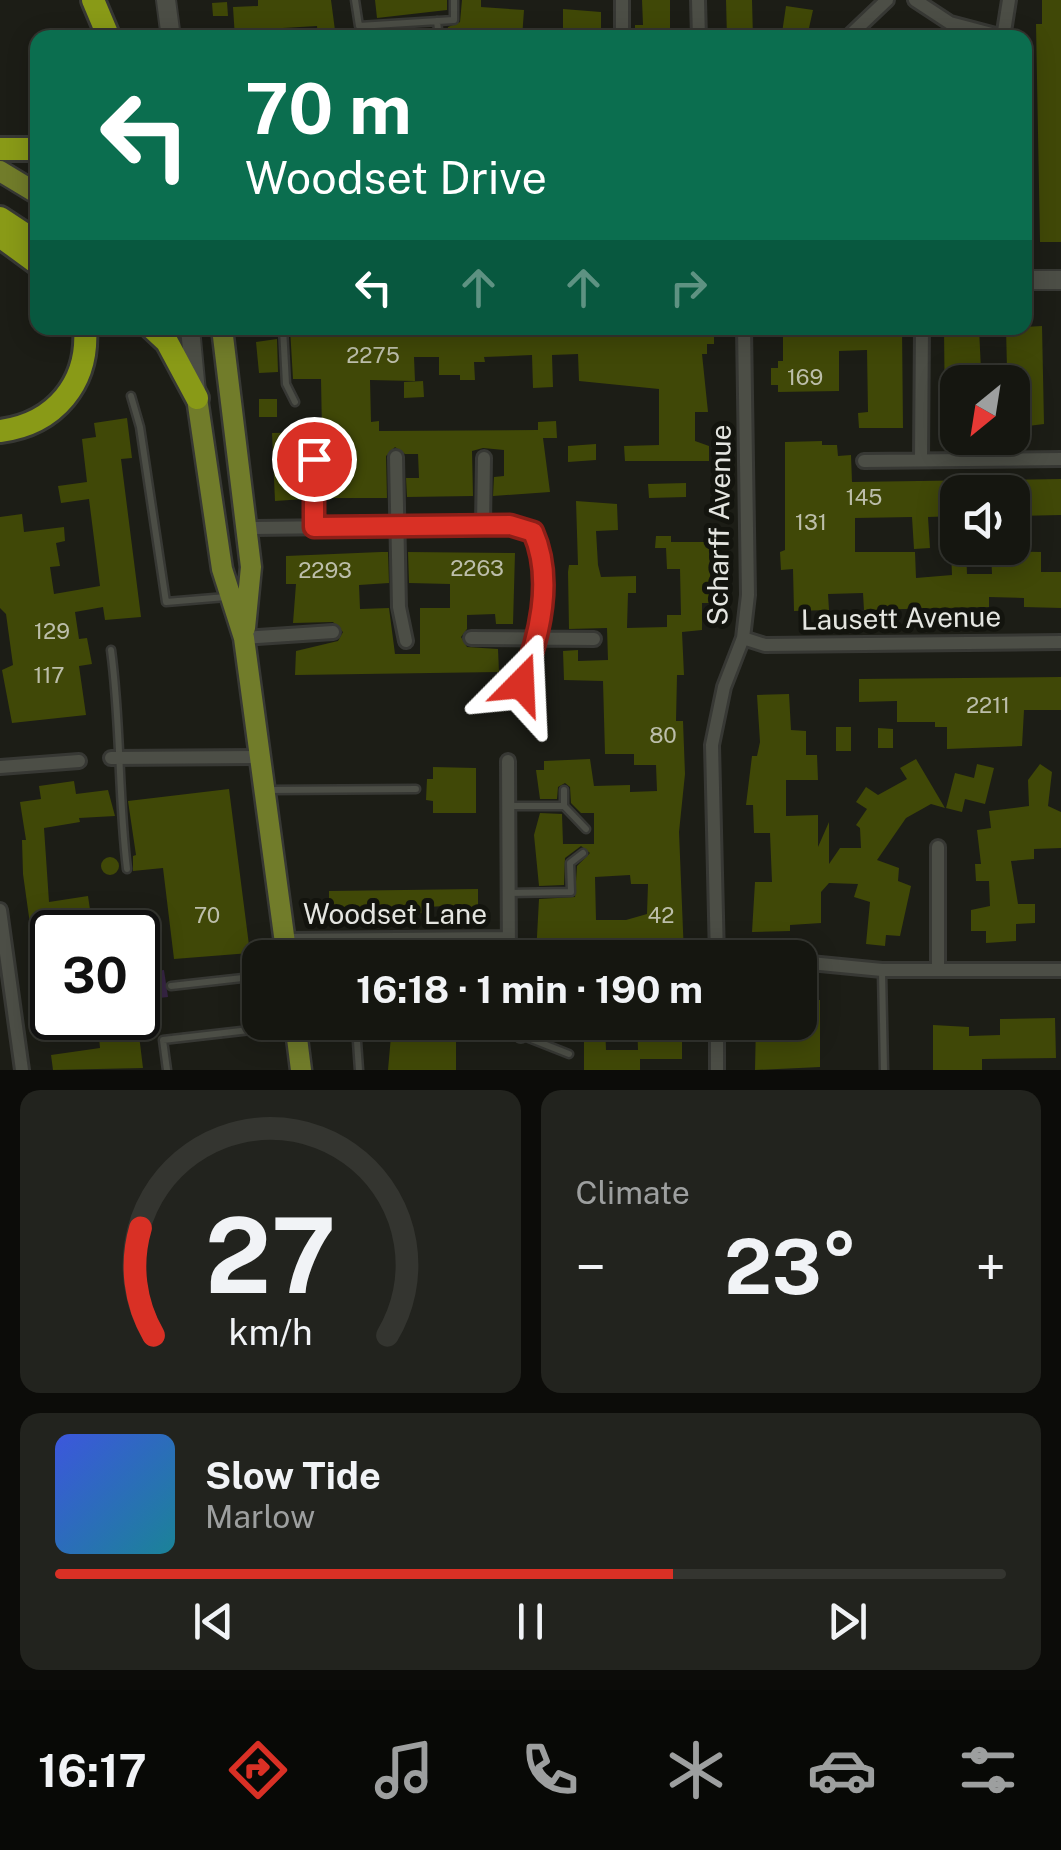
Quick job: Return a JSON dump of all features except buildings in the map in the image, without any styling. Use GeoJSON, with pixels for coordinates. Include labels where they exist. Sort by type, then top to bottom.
{"type":"FeatureCollection","features":[{"type":"Feature","properties":{"kind":"highway"},"geometry":{"type":"LineString","coordinates":[[93,0],[105,30]]}},
{"type":"Feature","properties":{"kind":"highway"},"geometry":{"type":"LineString","coordinates":[[0,149],[30,149]]}},
{"type":"Feature","properties":{"kind":"highway"},"geometry":{"type":"LineString","coordinates":[[0,218],[30,238]]}},
{"type":"Feature","properties":{"kind":"highway"},"geometry":{"type":"LineString","coordinates":[[0,236],[30,258]]}},
{"type":"Feature","properties":{"kind":"highway"},"geometry":{"type":"LineString","coordinates":[[0,430],[45,416],[68,393],[83,367],[85,335]]}},
{"type":"Feature","properties":{"kind":"highway"},"geometry":{"type":"LineString","coordinates":[[160,335],[197,398]]}},
{"type":"Feature","properties":{"kind":"main road"},"geometry":{"type":"LineString","coordinates":[[166,0],[169,30]]}},
{"type":"Feature","properties":{"kind":"main road"},"geometry":{"type":"LineString","coordinates":[[0,171],[30,189]]}},
{"type":"Feature","properties":{"kind":"main road"},"geometry":{"type":"LineString","coordinates":[[0,209],[30,226]]}},
{"type":"Feature","properties":{"kind":"main road"},"geometry":{"type":"LineString","coordinates":[[1032,280],[1061,280]]}},
{"type":"Feature","properties":{"kind":"main road"},"geometry":{"type":"LineString","coordinates":[[191,335],[222,570],[244,638],[285,940]]}},
{"type":"Feature","properties":{"kind":"main road"},"geometry":{"type":"LineString","coordinates":[[223,335],[251,567],[244,638]]}},
{"type":"Feature","properties":{"kind":"main road"},"geometry":{"type":"LineString","coordinates":[[297,1040],[301,1070]]}},
{"type":"Feature","properties":{"kind":"street"},"geometry":{"type":"LineString","coordinates":[[622,0],[622,30]]}},
{"type":"Feature","properties":{"kind":"street"},"geometry":{"type":"LineString","coordinates":[[698,0],[699,30]]}},
{"type":"Feature","properties":{"kind":"street"},"geometry":{"type":"LineString","coordinates":[[856,30],[887,0]]}},
{"type":"Feature","properties":{"kind":"street"},"geometry":{"type":"LineString","coordinates":[[915,0],[950,23],[976,30]]}},
{"type":"Feature","properties":{"kind":"street"},"geometry":{"type":"LineString","coordinates":[[1004,30],[1008,0]]}},
{"type":"Feature","properties":{"kind":"street","name":"Scharff Avenue"},"geometry":{"type":"LineString","coordinates":[[717,940],[712,745],[724,687],[743,638],[748,595],[744,335]]}},
{"type":"Feature","properties":{"kind":"street"},"geometry":{"type":"LineString","coordinates":[[922,335],[922,458]]}},
{"type":"Feature","properties":{"kind":"street"},"geometry":{"type":"LineString","coordinates":[[396,457],[399,607],[406,640]]}},
{"type":"Feature","properties":{"kind":"street"},"geometry":{"type":"LineString","coordinates":[[483,525],[484,458]]}},
{"type":"Feature","properties":{"kind":"street"},"geometry":{"type":"LineString","coordinates":[[314,459],[314,527]]}},
{"type":"Feature","properties":{"kind":"street"},"geometry":{"type":"LineString","coordinates":[[864,461],[1061,459]]}},
{"type":"Feature","properties":{"kind":"street"},"geometry":{"type":"LineString","coordinates":[[246,528],[483,525],[522,526],[533,532],[540,556],[538,640],[521,684]]}},
{"type":"Feature","properties":{"kind":"street"},"geometry":{"type":"LineString","coordinates":[[244,638],[333,632]]}},
{"type":"Feature","properties":{"kind":"street"},"geometry":{"type":"LineString","coordinates":[[471,638],[594,639]]}},
{"type":"Feature","properties":{"kind":"street","name":"Lausett Avenue"},"geometry":{"type":"LineString","coordinates":[[743,638],[765,645],[1061,642]]}},
{"type":"Feature","properties":{"kind":"street"},"geometry":{"type":"LineString","coordinates":[[114,758],[260,757]]}},
{"type":"Feature","properties":{"kind":"street"},"geometry":{"type":"LineString","coordinates":[[0,766],[79,761]]}},
{"type":"Feature","properties":{"kind":"street","name":"Woodset Lane"},"geometry":{"type":"LineString","coordinates":[[468,940],[509,938],[508,762]]}},
{"type":"Feature","properties":{"kind":"street"},"geometry":{"type":"LineString","coordinates":[[938,847],[938,969]]}},
{"type":"Feature","properties":{"kind":"street"},"geometry":{"type":"LineString","coordinates":[[0,910],[22,1070]]}},
{"type":"Feature","properties":{"kind":"street"},"geometry":{"type":"LineString","coordinates":[[817,964],[882,970],[1061,970]]}},
{"type":"Feature","properties":{"kind":"street"},"geometry":{"type":"LineString","coordinates":[[717,1040],[717,1070]]}},
{"type":"Feature","properties":{"kind":"lane"},"geometry":{"type":"LineString","coordinates":[[355,0],[358,26],[454,20],[454,0]]}},
{"type":"Feature","properties":{"kind":"lane"},"geometry":{"type":"LineString","coordinates":[[438,21],[439,30]]}},
{"type":"Feature","properties":{"kind":"lane"},"geometry":{"type":"LineString","coordinates":[[283,335],[286,384],[295,402]]}},
{"type":"Feature","properties":{"kind":"lane"},"geometry":{"type":"LineString","coordinates":[[131,396],[140,427],[166,602],[231,596]]}},
{"type":"Feature","properties":{"kind":"lane"},"geometry":{"type":"LineString","coordinates":[[110,650],[120,718],[114,758],[127,868]]}},
{"type":"Feature","properties":{"kind":"lane"},"geometry":{"type":"LineString","coordinates":[[264,790],[416,789]]}},
{"type":"Feature","properties":{"kind":"lane"},"geometry":{"type":"LineString","coordinates":[[564,790],[564,806],[586,829]]}},
{"type":"Feature","properties":{"kind":"lane"},"geometry":{"type":"LineString","coordinates":[[508,806],[564,806]]}},
{"type":"Feature","properties":{"kind":"lane"},"geometry":{"type":"LineString","coordinates":[[508,894],[570,892],[570,862],[583,854]]}},
{"type":"Feature","properties":{"kind":"lane"},"geometry":{"type":"LineString","coordinates":[[882,970],[884,1070]]}},
{"type":"Feature","properties":{"kind":"lane"},"geometry":{"type":"LineString","coordinates":[[171,986],[242,978]]}},
{"type":"Feature","properties":{"kind":"lane"},"geometry":{"type":"LineString","coordinates":[[168,1070],[163,1040],[242,1031]]}},
{"type":"Feature","properties":{"kind":"lane"},"geometry":{"type":"LineString","coordinates":[[357,1040],[359,1070]]}},
{"type":"Feature","properties":{"kind":"lane"},"geometry":{"type":"LineString","coordinates":[[541,1040],[569,1054]]}},
{"type":"Feature","properties":{"kind":"shaded area"},"geometry":{"type":"Polygon","coordinates":[[[160,970],[164,970],[168,997],[160,998],[160,970]]]}},
{"type":"Feature","properties":{"kind":"route"},"geometry":{"type":"LineString","coordinates":[[314,459],[314,527],[510,525],[533,532],[540,556],[541,618],[538,640],[521,684]]}}]}
